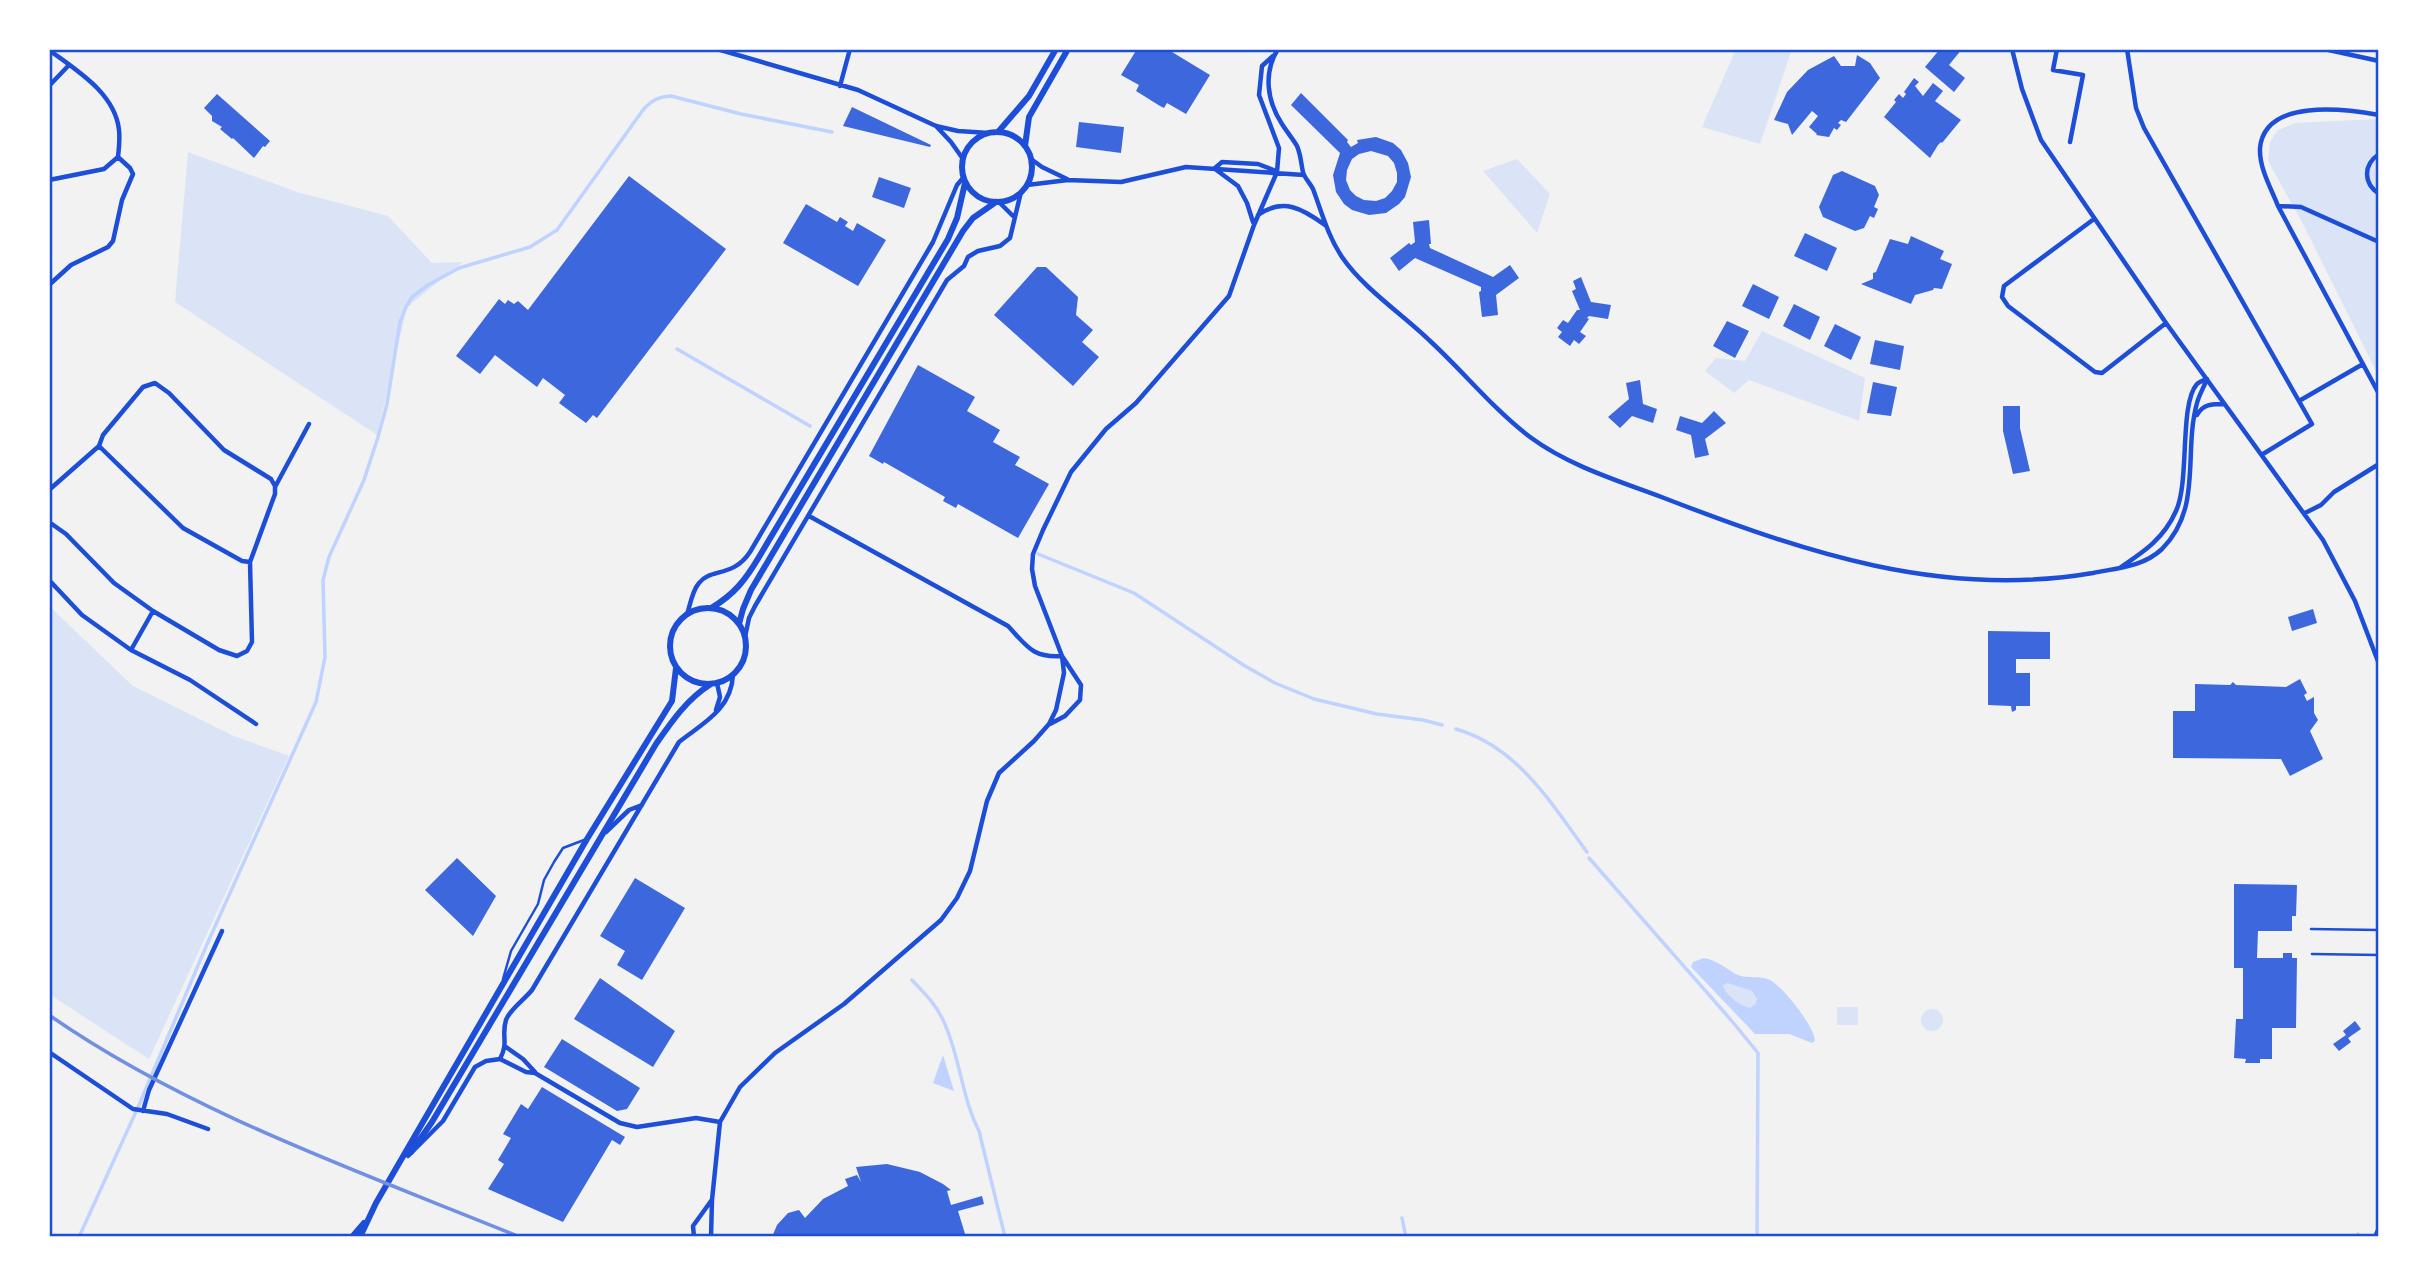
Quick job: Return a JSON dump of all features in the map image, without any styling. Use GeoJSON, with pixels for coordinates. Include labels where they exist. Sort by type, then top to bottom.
{"type":"FeatureCollection","features":[{"type":"Feature","properties":{"kind":"main road"},"geometry":{"type":"LineString","coordinates":[[998,132],[1029,96],[1056,49]]}},
{"type":"Feature","properties":{"kind":"main road"},"geometry":{"type":"LineString","coordinates":[[1025,146],[1029,117],[1068,49]]}},
{"type":"Feature","properties":{"kind":"main road"},"geometry":{"type":"LineString","coordinates":[[405,1158],[501,985],[672,701],[676,668],[670,651],[670,640],[678,622],[687,615],[711,608],[730,597],[742,584],[948,239],[957,218],[964,180],[962,159],[972,142],[989,133],[998,132],[1013,136],[1025,146],[1031,159],[1027,185],[1007,201],[998,202],[978,197],[964,180]]}},
{"type":"Feature","properties":{"kind":"main road"},"geometry":{"type":"LineString","coordinates":[[739,625],[751,590],[962,231],[973,218],[998,202]]}},
{"type":"Feature","properties":{"kind":"main road"},"geometry":{"type":"LineString","coordinates":[[360,1237],[376,1203],[398,1167],[432,1122],[674,717],[690,700],[733,675],[742,664],[745,637],[739,625],[724,612],[711,608]]}},
{"type":"Feature","properties":{"kind":"main road"},"geometry":{"type":"LineString","coordinates":[[676,668],[691,680],[714,684]]}},
{"type":"Feature","properties":{"kind":"main road"},"geometry":{"type":"LineString","coordinates":[[352,1237],[372,1213]]}},
{"type":"Feature","properties":{"kind":"street"},"geometry":{"type":"LineString","coordinates":[[719,49],[858,90],[936,126],[989,133]]}},
{"type":"Feature","properties":{"kind":"street"},"geometry":{"type":"LineString","coordinates":[[840,86],[850,49]]}},
{"type":"Feature","properties":{"kind":"street"},"geometry":{"type":"LineString","coordinates":[[711,1237],[720,1122],[740,1087],[756,1069],[844,1003],[941,920],[963,887],[970,871],[987,801],[999,773],[1049,724],[1065,716],[1080,700],[1081,685],[1062,656],[1035,586],[1032,560],[1071,472],[1094,442],[1136,403],[1229,296],[1257,215],[1277,172],[1279,148],[1259,95],[1262,66],[1278,49]]}},
{"type":"Feature","properties":{"kind":"street"},"geometry":{"type":"LineString","coordinates":[[2012,49],[2022,89],[2041,140],[2166,323],[2323,540],[2355,601],[2379,664]]}},
{"type":"Feature","properties":{"kind":"street"},"geometry":{"type":"LineString","coordinates":[[2057,49],[2053,70],[2082,75],[2070,142]]}},
{"type":"Feature","properties":{"kind":"street"},"geometry":{"type":"LineString","coordinates":[[2127,49],[2136,108],[2144,128],[2312,424],[2263,454]]}},
{"type":"Feature","properties":{"kind":"street"},"geometry":{"type":"LineString","coordinates":[[2324,49],[2379,61]]}},
{"type":"Feature","properties":{"kind":"street"},"geometry":{"type":"LineString","coordinates":[[49,50],[102,92],[112,107],[120,131],[118,157],[104,169],[49,180]]}},
{"type":"Feature","properties":{"kind":"street"},"geometry":{"type":"LineString","coordinates":[[1273,56],[1268,73],[1270,98],[1280,122],[1296,145],[1304,175],[1312,186],[1325,225],[1343,259],[1359,276],[1443,353],[1502,413],[1527,435],[1556,454],[1754,533],[1857,563],[1979,581],[2064,577],[2127,568],[2161,550],[2182,520],[2191,478],[2196,404],[2207,379]]}},
{"type":"Feature","properties":{"kind":"street"},"geometry":{"type":"LineString","coordinates":[[49,86],[69,65]]}},
{"type":"Feature","properties":{"kind":"street"},"geometry":{"type":"LineString","coordinates":[[2379,115],[2324,110],[2282,116],[2264,133],[2260,149],[2263,170],[2278,206],[2379,394]]}},
{"type":"Feature","properties":{"kind":"street"},"geometry":{"type":"LineString","coordinates":[[936,126],[962,159]]}},
{"type":"Feature","properties":{"kind":"street"},"geometry":{"type":"LineString","coordinates":[[2379,154],[2370,161],[2366,175],[2371,188],[2379,194]]}},
{"type":"Feature","properties":{"kind":"street"},"geometry":{"type":"LineString","coordinates":[[49,285],[71,265],[108,247],[113,241],[122,200],[132,174],[130,168],[118,157]]}},
{"type":"Feature","properties":{"kind":"street"},"geometry":{"type":"LineString","coordinates":[[1031,159],[1068,180]]}},
{"type":"Feature","properties":{"kind":"street"},"geometry":{"type":"LineString","coordinates":[[1214,168],[1222,162],[1258,163],[1277,172]]}},
{"type":"Feature","properties":{"kind":"street"},"geometry":{"type":"LineString","coordinates":[[1027,185],[1068,180],[1121,182],[1185,167],[1257,174],[1277,172],[1304,175]]}},
{"type":"Feature","properties":{"kind":"street"},"geometry":{"type":"LineString","coordinates":[[1214,168],[1238,186],[1254,225]]}},
{"type":"Feature","properties":{"kind":"street"},"geometry":{"type":"LineString","coordinates":[[687,615],[699,582],[705,577],[736,568],[750,552],[933,242],[957,186],[964,180]]}},
{"type":"Feature","properties":{"kind":"street"},"geometry":{"type":"LineString","coordinates":[[745,637],[755,606],[947,280],[964,266],[968,257],[978,251],[1000,246],[1010,238],[1021,192]]}},
{"type":"Feature","properties":{"kind":"street"},"geometry":{"type":"LineString","coordinates":[[998,202],[1014,216]]}},
{"type":"Feature","properties":{"kind":"street"},"geometry":{"type":"LineString","coordinates":[[1257,215],[1270,207],[1288,205],[1307,212],[1325,225]]}},
{"type":"Feature","properties":{"kind":"street"},"geometry":{"type":"LineString","coordinates":[[2278,206],[2301,207],[2379,242]]}},
{"type":"Feature","properties":{"kind":"street"},"geometry":{"type":"LineString","coordinates":[[2094,219],[2004,286],[2003,297],[2008,306],[2095,372],[2102,373],[2166,323]]}},
{"type":"Feature","properties":{"kind":"street"},"geometry":{"type":"LineString","coordinates":[[2299,401],[2363,364]]}},
{"type":"Feature","properties":{"kind":"street"},"geometry":{"type":"LineString","coordinates":[[2120,568],[2162,537],[2178,508],[2190,401],[2197,384],[2207,379]]}},
{"type":"Feature","properties":{"kind":"street"},"geometry":{"type":"LineString","coordinates":[[49,490],[99,446],[103,435],[143,387],[155,383],[169,393],[225,450],[271,479],[275,487],[275,494],[250,562],[252,642],[247,651],[237,656],[219,650],[153,611],[114,583],[66,534],[49,522]]}},
{"type":"Feature","properties":{"kind":"street"},"geometry":{"type":"LineString","coordinates":[[2194,419],[2206,405],[2224,404]]}},
{"type":"Feature","properties":{"kind":"street"},"geometry":{"type":"LineString","coordinates":[[275,487],[309,424]]}},
{"type":"Feature","properties":{"kind":"street"},"geometry":{"type":"LineString","coordinates":[[99,446],[183,528],[242,561],[250,562]]}},
{"type":"Feature","properties":{"kind":"street"},"geometry":{"type":"LineString","coordinates":[[2305,513],[2321,505],[2334,492],[2379,464]]}},
{"type":"Feature","properties":{"kind":"street"},"geometry":{"type":"LineString","coordinates":[[808,516],[1008,626],[1034,653],[1046,657],[1062,656]]}},
{"type":"Feature","properties":{"kind":"street"},"geometry":{"type":"LineString","coordinates":[[49,580],[82,615],[131,650],[190,680],[256,724]]}},
{"type":"Feature","properties":{"kind":"street"},"geometry":{"type":"LineString","coordinates":[[131,650],[153,611]]}},
{"type":"Feature","properties":{"kind":"street"},"geometry":{"type":"LineString","coordinates":[[1049,724],[1060,696],[1064,673],[1062,656]]}},
{"type":"Feature","properties":{"kind":"street"},"geometry":{"type":"LineString","coordinates":[[500,1059],[506,1047],[503,1033],[507,1017],[532,990],[679,742],[704,726],[715,714],[727,698],[733,675]]}},
{"type":"Feature","properties":{"kind":"street"},"geometry":{"type":"LineString","coordinates":[[714,684],[719,697],[715,714]]}},
{"type":"Feature","properties":{"kind":"street"},"geometry":{"type":"LineString","coordinates":[[592,853],[620,817],[642,805]]}},
{"type":"Feature","properties":{"kind":"street"},"geometry":{"type":"LineString","coordinates":[[143,1111],[149,1090],[222,931]]}},
{"type":"Feature","properties":{"kind":"street"},"geometry":{"type":"LineString","coordinates":[[506,1047],[523,1059],[535,1073],[620,1123],[637,1127],[696,1118],[720,1122]]}},
{"type":"Feature","properties":{"kind":"street"},"geometry":{"type":"LineString","coordinates":[[49,1052],[133,1109],[167,1114],[208,1129]]}},
{"type":"Feature","properties":{"kind":"street"},"geometry":{"type":"LineString","coordinates":[[405,1158],[443,1121],[475,1067],[486,1061],[500,1059],[526,1072],[535,1073]]}},
{"type":"Feature","properties":{"kind":"street"},"geometry":{"type":"LineString","coordinates":[[694,1237],[693,1226],[712,1200]]}},
{"type":"Feature","properties":{"kind":"street"},"geometry":{"type":"LineString","coordinates":[[2375,1237],[2379,1228]]}},
{"type":"Feature","properties":{"kind":"lane"},"geometry":{"type":"LineString","coordinates":[[501,985],[511,951],[538,904],[544,880],[554,862],[563,848],[587,839]]}},
{"type":"Feature","properties":{"kind":"lane"},"geometry":{"type":"LineString","coordinates":[[2311,929],[2379,930]]}},
{"type":"Feature","properties":{"kind":"lane"},"geometry":{"type":"LineString","coordinates":[[2312,954],[2379,955]]}},
{"type":"Feature","properties":{"kind":"shaded area"},"geometry":{"type":"Polygon","coordinates":[[[1736,49],[1792,49],[1760,144],[1702,127],[1736,49]]]}},
{"type":"Feature","properties":{"kind":"shaded area"},"geometry":{"type":"Polygon","coordinates":[[[2379,119],[2379,377],[2304,226],[2268,161],[2270,142],[2278,130],[2295,123],[2379,119]]]}},
{"type":"Feature","properties":{"kind":"shaded area"},"geometry":{"type":"Polygon","coordinates":[[[188,152],[297,192],[388,216],[432,263],[463,262],[407,307],[377,435],[175,302],[188,152]]]}},
{"type":"Feature","properties":{"kind":"shaded area"},"geometry":{"type":"Polygon","coordinates":[[[1517,159],[1550,194],[1537,233],[1483,171],[1517,159]]]}},
{"type":"Feature","properties":{"kind":"shaded area"},"geometry":{"type":"Polygon","coordinates":[[[1762,331],[1865,378],[1859,421],[1749,380],[1734,393],[1705,371],[1716,358],[1745,361],[1762,331]]]}},
{"type":"Feature","properties":{"kind":"shaded area"},"geometry":{"type":"Polygon","coordinates":[[[49,606],[133,686],[234,736],[289,756],[149,1059],[49,994],[49,606]]]}},
{"type":"Feature","properties":{"kind":"shaded area"},"geometry":{"type":"Polygon","coordinates":[[[1727,983],[1752,991],[1757,999],[1756,1003],[1750,1008],[1738,1003],[1723,986],[1727,983]]]}},
{"type":"Feature","properties":{"kind":"shaded area"},"geometry":{"type":"Polygon","coordinates":[[[1837,1007],[1858,1007],[1858,1025],[1837,1025],[1837,1007]]]}},
{"type":"Feature","properties":{"kind":"shaded area"},"geometry":{"type":"Polygon","coordinates":[[[1932,1009],[1940,1012],[1943,1020],[1940,1028],[1932,1031],[1924,1028],[1921,1020],[1924,1012],[1932,1009]]]}},
{"type":"Feature","properties":{"kind":"water"},"geometry":{"type":"Polygon","coordinates":[[[1709,959],[1738,975],[1770,980],[1797,1008],[1810,1027],[1815,1041],[1812,1043],[1789,1034],[1755,1034],[1691,967],[1693,962],[1709,959]],[[1727,983],[1723,986],[1734,1000],[1750,1008],[1757,999],[1752,991],[1727,983]]]}},
{"type":"Feature","properties":{"kind":"water"},"geometry":{"type":"Polygon","coordinates":[[[943,1055],[954,1091],[933,1083],[943,1055]]]}},
{"type":"Feature","properties":{"kind":"building"},"geometry":{"type":"Polygon","coordinates":[[[1137,49],[1167,49],[1210,75],[1186,114],[1167,103],[1164,108],[1160,106],[1136,91],[1139,85],[1121,75],[1137,49]]]}},
{"type":"Feature","properties":{"kind":"building"},"geometry":{"type":"Polygon","coordinates":[[[1940,49],[1962,49],[1949,65],[1965,78],[1954,92],[1925,67],[1940,49]]]}},
{"type":"Feature","properties":{"kind":"building"},"geometry":{"type":"Polygon","coordinates":[[[1857,55],[1870,63],[1880,78],[1846,122],[1841,120],[1838,123],[1841,125],[1837,130],[1834,128],[1829,137],[1816,135],[1809,127],[1818,116],[1812,111],[1792,135],[1788,124],[1774,120],[1787,92],[1808,70],[1834,56],[1841,66],[1855,66],[1857,55]]]}},
{"type":"Feature","properties":{"kind":"building"},"geometry":{"type":"Polygon","coordinates":[[[1914,78],[1919,82],[1915,86],[1923,96],[1933,83],[1943,91],[1935,101],[1961,120],[1930,158],[1884,117],[1899,94],[1903,98],[1914,78]]]}},
{"type":"Feature","properties":{"kind":"building"},"geometry":{"type":"Polygon","coordinates":[[[1301,93],[1348,140],[1351,147],[1358,143],[1357,140],[1376,137],[1393,143],[1401,150],[1411,177],[1405,197],[1399,204],[1386,213],[1369,215],[1352,210],[1344,204],[1336,192],[1333,175],[1340,153],[1291,105],[1301,93]],[[1371,151],[1352,159],[1346,180],[1356,196],[1376,201],[1385,198],[1392,191],[1397,182],[1397,173],[1388,156],[1371,151]]]}},
{"type":"Feature","properties":{"kind":"building"},"geometry":{"type":"Polygon","coordinates":[[[217,94],[270,141],[254,158],[220,129],[222,127],[212,121],[212,116],[204,108],[217,94]]]}},
{"type":"Feature","properties":{"kind":"building"},"geometry":{"type":"Polygon","coordinates":[[[852,107],[931,145],[930,147],[843,126],[852,107]]]}},
{"type":"Feature","properties":{"kind":"building"},"geometry":{"type":"Polygon","coordinates":[[[1079,122],[1124,127],[1121,153],[1076,147],[1079,122]]]}},
{"type":"Feature","properties":{"kind":"building"},"geometry":{"type":"Polygon","coordinates":[[[1842,171],[1875,186],[1879,195],[1874,207],[1878,209],[1874,218],[1870,216],[1864,228],[1855,231],[1823,217],[1819,207],[1833,175],[1842,171]]]}},
{"type":"Feature","properties":{"kind":"building"},"geometry":{"type":"Polygon","coordinates":[[[629,176],[726,249],[597,418],[593,415],[586,423],[559,403],[565,395],[543,378],[537,387],[495,355],[480,374],[456,356],[499,299],[505,304],[508,300],[514,304],[518,301],[528,310],[629,176]]]}},
{"type":"Feature","properties":{"kind":"building"},"geometry":{"type":"Polygon","coordinates":[[[879,177],[911,188],[904,208],[872,197],[879,177]]]}},
{"type":"Feature","properties":{"kind":"building"},"geometry":{"type":"Polygon","coordinates":[[[806,204],[837,222],[840,217],[848,222],[845,226],[853,231],[857,223],[886,240],[858,286],[783,243],[806,204]]]}},
{"type":"Feature","properties":{"kind":"building"},"geometry":{"type":"Polygon","coordinates":[[[1429,220],[1430,248],[1493,277],[1510,265],[1519,278],[1496,295],[1498,315],[1482,317],[1479,292],[1481,287],[1415,258],[1399,271],[1390,258],[1409,243],[1411,245],[1415,242],[1413,222],[1429,220]]]}},
{"type":"Feature","properties":{"kind":"building"},"geometry":{"type":"Polygon","coordinates":[[[1805,233],[1837,248],[1827,271],[1794,256],[1805,233]]]}},
{"type":"Feature","properties":{"kind":"building"},"geometry":{"type":"Polygon","coordinates":[[[1911,236],[1944,251],[1940,259],[1952,264],[1942,289],[1934,288],[1915,295],[1911,304],[1861,284],[1873,279],[1873,273],[1876,272],[1890,239],[1908,244],[1911,236]]]}},
{"type":"Feature","properties":{"kind":"building"},"geometry":{"type":"Polygon","coordinates":[[[1037,267],[1046,267],[1078,297],[1076,315],[1093,330],[1082,342],[1099,357],[1073,386],[994,315],[1037,267]]]}},
{"type":"Feature","properties":{"kind":"building"},"geometry":{"type":"Polygon","coordinates":[[[1581,277],[1591,302],[1611,305],[1608,319],[1587,318],[1589,319],[1580,332],[1586,336],[1579,344],[1574,340],[1570,346],[1558,337],[1562,332],[1557,328],[1563,320],[1568,323],[1577,310],[1580,310],[1572,291],[1576,289],[1573,281],[1581,277]]]}},
{"type":"Feature","properties":{"kind":"building"},"geometry":{"type":"Polygon","coordinates":[[[1753,284],[1779,297],[1769,319],[1742,306],[1753,284]]]}},
{"type":"Feature","properties":{"kind":"building"},"geometry":{"type":"Polygon","coordinates":[[[1794,304],[1820,317],[1810,340],[1783,326],[1794,304]]]}},
{"type":"Feature","properties":{"kind":"building"},"geometry":{"type":"Polygon","coordinates":[[[1727,321],[1749,331],[1735,358],[1713,346],[1727,321]]]}},
{"type":"Feature","properties":{"kind":"building"},"geometry":{"type":"Polygon","coordinates":[[[1835,324],[1861,337],[1851,360],[1824,346],[1835,324]]]}},
{"type":"Feature","properties":{"kind":"building"},"geometry":{"type":"Polygon","coordinates":[[[1875,340],[1904,346],[1900,370],[1870,364],[1875,340]]]}},
{"type":"Feature","properties":{"kind":"building"},"geometry":{"type":"Polygon","coordinates":[[[918,365],[975,397],[967,411],[1000,430],[993,442],[1020,457],[1015,465],[1049,484],[1018,538],[958,504],[956,508],[943,501],[945,497],[869,456],[918,365]]]}},
{"type":"Feature","properties":{"kind":"building"},"geometry":{"type":"Polygon","coordinates":[[[1640,380],[1643,404],[1657,409],[1653,423],[1632,416],[1620,428],[1608,417],[1629,399],[1626,383],[1640,380]]]}},
{"type":"Feature","properties":{"kind":"building"},"geometry":{"type":"Polygon","coordinates":[[[1873,382],[1897,387],[1891,416],[1867,413],[1873,382]]]}},
{"type":"Feature","properties":{"kind":"building"},"geometry":{"type":"Polygon","coordinates":[[[2003,406],[2020,406],[2020,428],[2030,471],[2013,474],[2003,431],[2003,406]]]}},
{"type":"Feature","properties":{"kind":"building"},"geometry":{"type":"Polygon","coordinates":[[[1714,411],[1726,423],[1705,439],[1709,455],[1695,458],[1691,435],[1676,430],[1680,416],[1702,423],[1714,411]]]}},
{"type":"Feature","properties":{"kind":"building"},"geometry":{"type":"Polygon","coordinates":[[[2313,609],[2317,623],[2292,631],[2288,617],[2313,609]]]}},
{"type":"Feature","properties":{"kind":"building"},"geometry":{"type":"Polygon","coordinates":[[[1988,631],[2050,632],[2050,659],[2016,659],[2016,673],[2030,673],[2030,706],[2016,706],[2016,710],[2012,712],[2011,706],[1988,705],[1988,631]]]}},
{"type":"Feature","properties":{"kind":"building"},"geometry":{"type":"Polygon","coordinates":[[[2300,679],[2307,693],[2304,695],[2307,701],[2314,697],[2314,713],[2318,720],[2310,731],[2323,759],[2290,776],[2281,759],[2173,758],[2173,711],[2195,711],[2195,684],[2230,685],[2233,682],[2236,685],[2286,687],[2300,679]]]}},
{"type":"Feature","properties":{"kind":"building"},"geometry":{"type":"Polygon","coordinates":[[[457,858],[496,896],[473,936],[425,890],[457,858]]]}},
{"type":"Feature","properties":{"kind":"building"},"geometry":{"type":"Polygon","coordinates":[[[635,878],[685,908],[642,980],[617,965],[625,951],[600,936],[635,878]]]}},
{"type":"Feature","properties":{"kind":"building"},"geometry":{"type":"Polygon","coordinates":[[[2234,884],[2297,885],[2296,916],[2292,916],[2292,931],[2258,931],[2257,958],[2283,958],[2283,953],[2292,953],[2292,958],[2297,958],[2296,1028],[2272,1028],[2272,1059],[2260,1059],[2260,1063],[2245,1063],[2246,1059],[2234,1058],[2236,1019],[2243,1019],[2243,968],[2234,968],[2234,884]]]}},
{"type":"Feature","properties":{"kind":"building"},"geometry":{"type":"Polygon","coordinates":[[[600,978],[675,1031],[653,1067],[574,1019],[600,978]]]}},
{"type":"Feature","properties":{"kind":"building"},"geometry":{"type":"Polygon","coordinates":[[[2355,1021],[2361,1029],[2348,1038],[2351,1042],[2339,1051],[2333,1044],[2346,1035],[2343,1031],[2355,1021]]]}},
{"type":"Feature","properties":{"kind":"building"},"geometry":{"type":"Polygon","coordinates":[[[562,1039],[640,1088],[627,1109],[617,1111],[544,1067],[562,1039]]]}},
{"type":"Feature","properties":{"kind":"building"},"geometry":{"type":"Polygon","coordinates":[[[542,1087],[625,1137],[620,1145],[612,1140],[563,1222],[488,1189],[504,1164],[498,1160],[511,1138],[503,1134],[521,1104],[528,1109],[542,1087]]]}},
{"type":"Feature","properties":{"kind":"building"},"geometry":{"type":"Polygon","coordinates":[[[887,1164],[920,1172],[943,1184],[951,1190],[947,1191],[951,1205],[982,1196],[984,1204],[958,1211],[966,1237],[772,1237],[777,1225],[788,1213],[799,1210],[805,1218],[823,1199],[848,1186],[845,1179],[857,1175],[861,1182],[856,1167],[887,1164]]]}},
{"type":"Feature","properties":{"kind":"waterway"},"geometry":{"type":"LineString","coordinates":[[79,1237],[316,702],[325,657],[323,580],[329,557],[364,480],[378,437],[387,404],[400,322],[412,297],[459,268],[530,247],[557,230],[643,110],[659,98],[671,96],[741,114],[832,132]]}},
{"type":"Feature","properties":{"kind":"waterway"},"geometry":{"type":"LineString","coordinates":[[677,349],[810,426]]}},
{"type":"Feature","properties":{"kind":"waterway"},"geometry":{"type":"LineString","coordinates":[[1038,554],[1134,593],[1275,683],[1314,699],[1377,714],[1442,725]]}},
{"type":"Feature","properties":{"kind":"waterway"},"geometry":{"type":"LineString","coordinates":[[1456,729],[1478,737],[1515,763],[1546,796],[1587,852]]}},
{"type":"Feature","properties":{"kind":"waterway"},"geometry":{"type":"LineString","coordinates":[[1589,858],[1758,1053],[1757,1237]]}},
{"type":"Feature","properties":{"kind":"waterway"},"geometry":{"type":"LineString","coordinates":[[912,980],[937,1009],[949,1033],[968,1104],[979,1131],[1005,1237]]}},
{"type":"Feature","properties":{"kind":"waterway"},"geometry":{"type":"LineString","coordinates":[[1402,1218],[1406,1237]]}},
{"type":"Feature","properties":{"kind":"railway"},"geometry":{"type":"LineString","coordinates":[[49,1015],[103,1050],[218,1111],[338,1164],[520,1237]]}}]}
